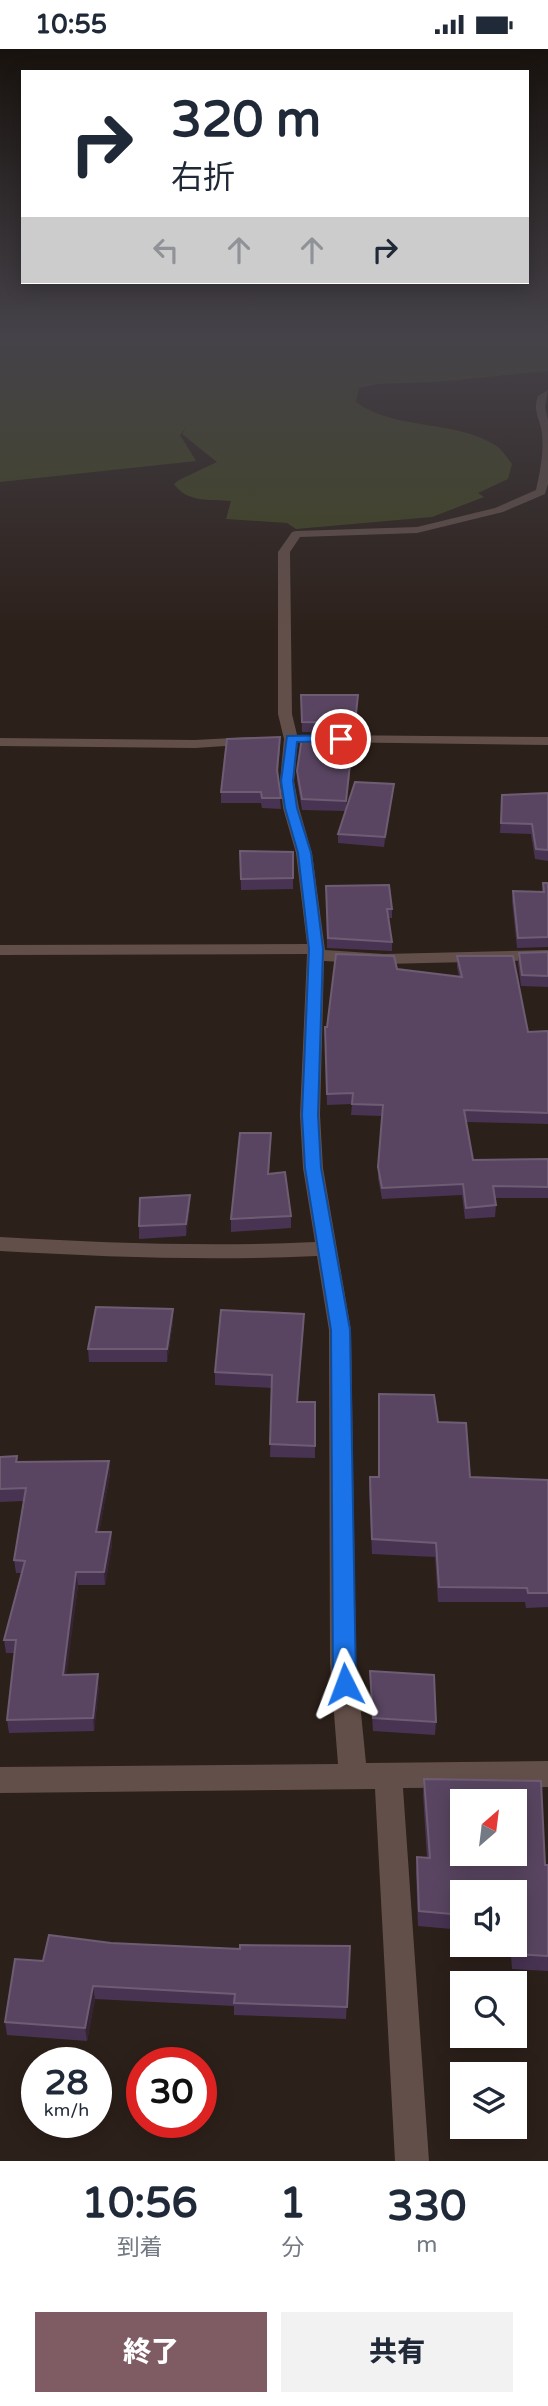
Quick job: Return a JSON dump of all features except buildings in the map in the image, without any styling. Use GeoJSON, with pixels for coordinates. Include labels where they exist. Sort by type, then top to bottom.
{"type":"FeatureCollection","features":[{"type":"Feature","properties":{"kind":"street"},"geometry":{"type":"LineString","coordinates":[[353,1776],[343,1663],[340,1330],[313,1168],[311,1128],[316,952],[304,853],[291,808],[277,739],[285,714],[282,589],[284,552],[296,534],[417,530],[499,510],[541,492],[547,464],[547,437]]}},
{"type":"Feature","properties":{"kind":"street"},"geometry":{"type":"LineString","coordinates":[[0,742],[195,744],[277,739],[548,741]]}},
{"type":"Feature","properties":{"kind":"street"},"geometry":{"type":"LineString","coordinates":[[0,950],[316,952],[384,960],[548,955]]}},
{"type":"Feature","properties":{"kind":"street"},"geometry":{"type":"LineString","coordinates":[[0,1244],[138,1252],[230,1253],[328,1248]]}},
{"type":"Feature","properties":{"kind":"street"},"geometry":{"type":"LineString","coordinates":[[0,1780],[548,1774]]}},
{"type":"Feature","properties":{"kind":"street"},"geometry":{"type":"LineString","coordinates":[[388,1775],[412,2161]]}},
{"type":"Feature","properties":{"kind":"green space"},"geometry":{"type":"Polygon","coordinates":[[[0,437],[181,437],[196,461],[0,482],[0,437]]]}},
{"type":"Feature","properties":{"kind":"green space"},"geometry":{"type":"Polygon","coordinates":[[[185,437],[478,437],[498,447],[512,464],[508,479],[478,493],[484,497],[432,517],[296,529],[287,523],[226,519],[231,501],[192,497],[174,484],[217,462],[185,437]]]}},
{"type":"Feature","properties":{"kind":"route"},"geometry":{"type":"LineString","coordinates":[[341,739],[291,739],[287,781],[291,808],[304,853],[316,949],[310,1115],[313,1168],[340,1330],[345,1684]]}}]}
